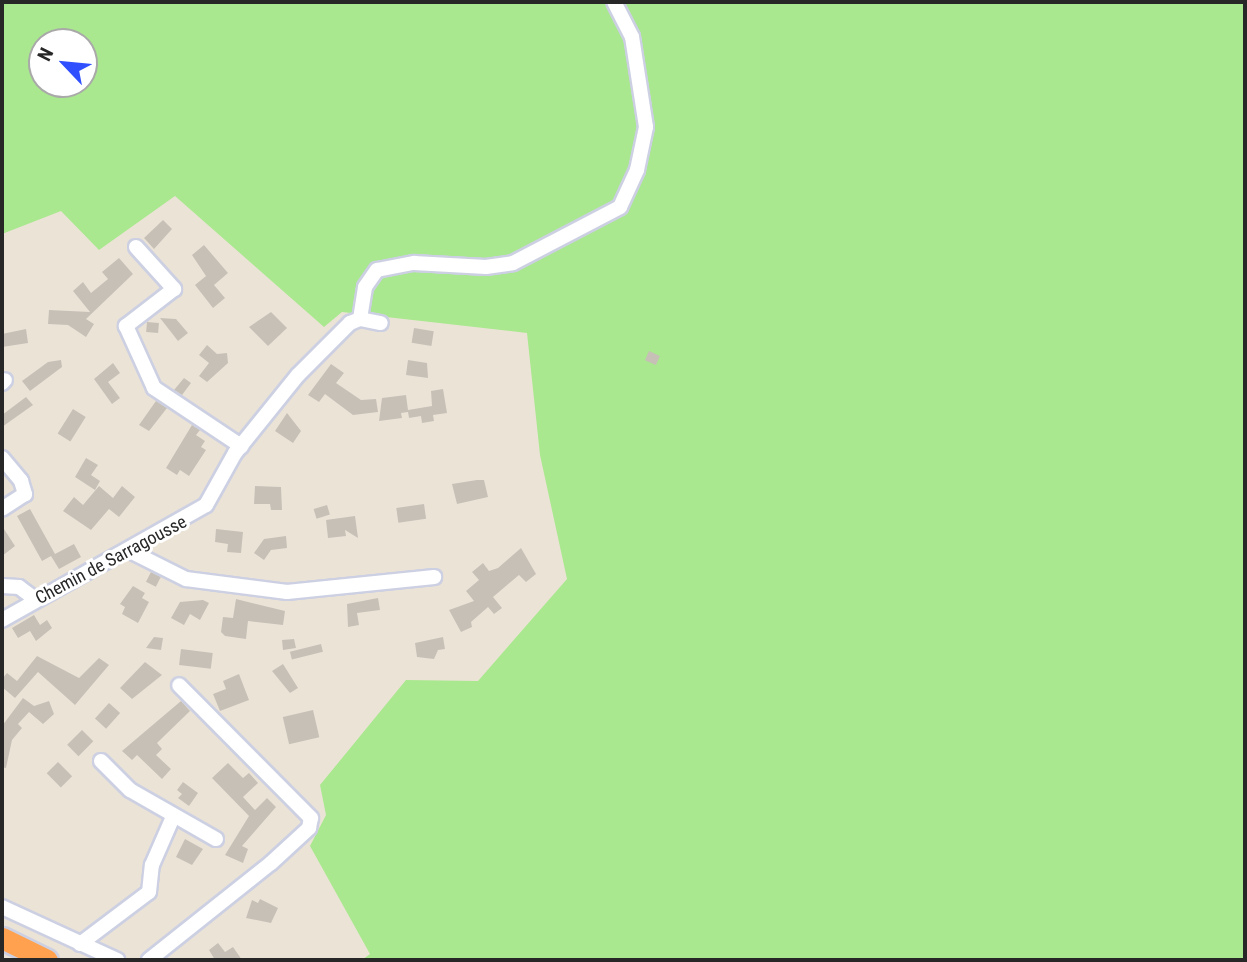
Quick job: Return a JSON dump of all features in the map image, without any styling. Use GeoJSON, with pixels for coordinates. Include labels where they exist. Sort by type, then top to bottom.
{"type":"FeatureCollection","features":[{"type":"Feature","properties":{"kind":"highway"},"geometry":{"type":"LineString","coordinates":[[2,938],[47,960]]}},
{"type":"Feature","properties":{"kind":"street"},"geometry":{"type":"LineString","coordinates":[[381,323],[360,319],[365,287],[377,270],[414,263],[486,267],[513,263],[620,207],[637,170],[646,127],[632,37],[614,2]]}},
{"type":"Feature","properties":{"kind":"street"},"geometry":{"type":"LineString","coordinates":[[136,247],[174,289],[126,326],[154,388],[241,446]]}},
{"type":"Feature","properties":{"kind":"street","name":"Chemin de Sarragousse"},"geometry":{"type":"LineString","coordinates":[[2,620],[130,551],[206,505],[241,446],[298,375],[350,323],[360,319]]}},
{"type":"Feature","properties":{"kind":"street"},"geometry":{"type":"LineString","coordinates":[[2,458],[21,481],[25,495],[2,509]]}},
{"type":"Feature","properties":{"kind":"street"},"geometry":{"type":"LineString","coordinates":[[130,551],[186,579],[287,592],[434,577]]}},
{"type":"Feature","properties":{"kind":"street"},"geometry":{"type":"LineString","coordinates":[[2,586],[19,587],[36,600]]}},
{"type":"Feature","properties":{"kind":"street"},"geometry":{"type":"LineString","coordinates":[[149,960],[271,863],[309,828],[311,818],[179,685]]}},
{"type":"Feature","properties":{"kind":"street"},"geometry":{"type":"LineString","coordinates":[[100,761],[130,790],[173,817],[216,839]]}},
{"type":"Feature","properties":{"kind":"street"},"geometry":{"type":"LineString","coordinates":[[80,944],[149,892],[152,865],[173,817]]}},
{"type":"Feature","properties":{"kind":"street"},"geometry":{"type":"LineString","coordinates":[[2,907],[117,960]]}},
{"type":"Feature","properties":{"kind":"green space"},"geometry":{"type":"Polygon","coordinates":[[[2,2],[1245,2],[1245,960],[362,960],[370,954],[310,846],[326,815],[320,785],[406,680],[478,681],[567,579],[540,455],[527,333],[342,312],[324,327],[175,196],[99,250],[61,211],[2,234],[2,2]]]}},
{"type":"Feature","properties":{"kind":"building"},"geometry":{"type":"Polygon","coordinates":[[[163,220],[172,229],[154,249],[144,238],[163,220]]]}},
{"type":"Feature","properties":{"kind":"building"},"geometry":{"type":"Polygon","coordinates":[[[204,245],[228,273],[214,285],[225,298],[213,308],[195,285],[206,276],[192,255],[204,245]]]}},
{"type":"Feature","properties":{"kind":"building"},"geometry":{"type":"Polygon","coordinates":[[[119,258],[133,274],[86,319],[94,324],[86,337],[68,325],[48,324],[49,310],[90,312],[73,291],[83,282],[91,293],[108,279],[102,272],[119,258]]]}},
{"type":"Feature","properties":{"kind":"building"},"geometry":{"type":"Polygon","coordinates":[[[271,312],[287,328],[268,346],[249,327],[271,312]]]}},
{"type":"Feature","properties":{"kind":"building"},"geometry":{"type":"Polygon","coordinates":[[[160,318],[176,319],[188,333],[178,341],[160,318]]]}},
{"type":"Feature","properties":{"kind":"building"},"geometry":{"type":"Polygon","coordinates":[[[147,322],[159,323],[158,333],[146,332],[147,322]]]}},
{"type":"Feature","properties":{"kind":"building"},"geometry":{"type":"Polygon","coordinates":[[[414,328],[434,331],[431,346],[412,343],[414,328]]]}},
{"type":"Feature","properties":{"kind":"building"},"geometry":{"type":"Polygon","coordinates":[[[26,329],[28,343],[2,347],[2,334],[26,329]]]}},
{"type":"Feature","properties":{"kind":"building"},"geometry":{"type":"Polygon","coordinates":[[[207,345],[217,354],[227,353],[228,363],[207,382],[199,376],[209,363],[199,355],[207,345]]]}},
{"type":"Feature","properties":{"kind":"building"},"geometry":{"type":"Polygon","coordinates":[[[649,351],[660,356],[656,365],[645,360],[649,351]]]}},
{"type":"Feature","properties":{"kind":"building"},"geometry":{"type":"Polygon","coordinates":[[[61,360],[62,367],[30,391],[22,381],[48,362],[61,360]]]}},
{"type":"Feature","properties":{"kind":"building"},"geometry":{"type":"Polygon","coordinates":[[[408,360],[427,363],[428,378],[406,375],[408,360]]]}},
{"type":"Feature","properties":{"kind":"building"},"geometry":{"type":"Polygon","coordinates":[[[113,363],[120,373],[108,382],[120,398],[112,404],[94,379],[113,363]]]}},
{"type":"Feature","properties":{"kind":"building"},"geometry":{"type":"Polygon","coordinates":[[[331,364],[344,373],[336,383],[361,400],[376,399],[378,412],[353,415],[325,394],[319,402],[308,395],[331,364]]]}},
{"type":"Feature","properties":{"kind":"building"},"geometry":{"type":"Polygon","coordinates":[[[184,378],[191,383],[182,395],[174,390],[184,378]]]}},
{"type":"Feature","properties":{"kind":"building"},"geometry":{"type":"Polygon","coordinates":[[[443,389],[447,413],[433,415],[434,421],[422,423],[421,416],[409,418],[408,412],[401,413],[402,418],[379,421],[382,398],[406,395],[408,410],[432,406],[431,391],[443,389]]]}},
{"type":"Feature","properties":{"kind":"building"},"geometry":{"type":"Polygon","coordinates":[[[26,397],[33,405],[2,427],[2,415],[26,397]]]}},
{"type":"Feature","properties":{"kind":"building"},"geometry":{"type":"Polygon","coordinates":[[[156,401],[167,408],[149,431],[139,425],[156,401]]]}},
{"type":"Feature","properties":{"kind":"building"},"geometry":{"type":"Polygon","coordinates":[[[73,409],[86,417],[70,442],[58,434],[73,409]]]}},
{"type":"Feature","properties":{"kind":"building"},"geometry":{"type":"Polygon","coordinates":[[[287,413],[301,431],[293,443],[275,431],[287,413]]]}},
{"type":"Feature","properties":{"kind":"building"},"geometry":{"type":"Polygon","coordinates":[[[192,425],[200,430],[196,435],[205,441],[201,447],[206,450],[189,476],[180,470],[177,475],[166,468],[192,425]]]}},
{"type":"Feature","properties":{"kind":"building"},"geometry":{"type":"Polygon","coordinates":[[[86,458],[98,465],[91,475],[100,481],[95,490],[75,477],[86,458]]]}},
{"type":"Feature","properties":{"kind":"building"},"geometry":{"type":"Polygon","coordinates":[[[484,480],[488,497],[457,504],[452,484],[484,480]]]}},
{"type":"Feature","properties":{"kind":"building"},"geometry":{"type":"Polygon","coordinates":[[[99,486],[113,498],[122,486],[135,497],[119,517],[109,509],[91,530],[63,511],[74,497],[83,505],[99,486]]]}},
{"type":"Feature","properties":{"kind":"building"},"geometry":{"type":"Polygon","coordinates":[[[255,486],[281,487],[282,510],[271,510],[270,504],[254,504],[255,486]]]}},
{"type":"Feature","properties":{"kind":"building"},"geometry":{"type":"Polygon","coordinates":[[[424,504],[426,519],[398,523],[396,508],[424,504]]]}},
{"type":"Feature","properties":{"kind":"building"},"geometry":{"type":"Polygon","coordinates":[[[327,505],[330,515],[317,519],[314,509],[327,505]]]}},
{"type":"Feature","properties":{"kind":"building"},"geometry":{"type":"Polygon","coordinates":[[[30,509],[55,554],[74,544],[81,557],[59,569],[51,556],[42,561],[17,516],[30,509]]]}},
{"type":"Feature","properties":{"kind":"building"},"geometry":{"type":"Polygon","coordinates":[[[355,516],[358,538],[345,530],[346,536],[328,538],[326,520],[355,516]]]}},
{"type":"Feature","properties":{"kind":"building"},"geometry":{"type":"Polygon","coordinates":[[[2,526],[15,546],[2,556],[2,526]]]}},
{"type":"Feature","properties":{"kind":"building"},"geometry":{"type":"Polygon","coordinates":[[[216,529],[243,532],[241,553],[227,552],[228,544],[215,542],[216,529]]]}},
{"type":"Feature","properties":{"kind":"building"},"geometry":{"type":"Polygon","coordinates":[[[286,536],[287,548],[271,550],[264,560],[254,553],[264,539],[286,536]]]}},
{"type":"Feature","properties":{"kind":"building"},"geometry":{"type":"Polygon","coordinates":[[[521,548],[536,574],[526,582],[519,575],[493,597],[502,608],[494,614],[488,607],[471,622],[472,627],[461,632],[449,610],[474,601],[466,591],[479,580],[472,572],[483,563],[489,571],[498,568],[521,548]]]}},
{"type":"Feature","properties":{"kind":"building"},"geometry":{"type":"Polygon","coordinates":[[[151,572],[161,577],[156,587],[146,582],[151,572]]]}},
{"type":"Feature","properties":{"kind":"building"},"geometry":{"type":"Polygon","coordinates":[[[133,586],[145,593],[142,598],[149,602],[138,623],[122,614],[125,607],[120,604],[133,586]]]}},
{"type":"Feature","properties":{"kind":"building"},"geometry":{"type":"Polygon","coordinates":[[[378,598],[380,610],[357,613],[359,625],[348,627],[347,604],[378,598]]]}},
{"type":"Feature","properties":{"kind":"building"},"geometry":{"type":"Polygon","coordinates":[[[236,599],[285,611],[283,625],[248,621],[246,639],[225,636],[221,632],[223,617],[233,618],[236,599]]]}},
{"type":"Feature","properties":{"kind":"building"},"geometry":{"type":"Polygon","coordinates":[[[203,600],[209,603],[200,620],[190,614],[184,625],[171,618],[180,602],[203,600]]]}},
{"type":"Feature","properties":{"kind":"building"},"geometry":{"type":"Polygon","coordinates":[[[34,615],[40,625],[47,620],[52,628],[36,641],[30,631],[18,638],[12,628],[34,615]]]}},
{"type":"Feature","properties":{"kind":"building"},"geometry":{"type":"Polygon","coordinates":[[[154,637],[163,638],[161,650],[146,648],[154,637]]]}},
{"type":"Feature","properties":{"kind":"building"},"geometry":{"type":"Polygon","coordinates":[[[443,637],[445,649],[438,650],[434,659],[417,657],[415,643],[443,637]]]}},
{"type":"Feature","properties":{"kind":"building"},"geometry":{"type":"Polygon","coordinates":[[[294,639],[296,648],[283,650],[282,640],[294,639]]]}},
{"type":"Feature","properties":{"kind":"building"},"geometry":{"type":"Polygon","coordinates":[[[321,644],[323,652],[292,660],[290,652],[321,644]]]}},
{"type":"Feature","properties":{"kind":"building"},"geometry":{"type":"Polygon","coordinates":[[[181,649],[213,653],[211,669],[179,665],[181,649]]]}},
{"type":"Feature","properties":{"kind":"building"},"geometry":{"type":"Polygon","coordinates":[[[37,656],[79,678],[99,658],[109,665],[75,705],[38,672],[15,698],[2,687],[2,679],[7,673],[17,681],[37,656]]]}},
{"type":"Feature","properties":{"kind":"building"},"geometry":{"type":"Polygon","coordinates":[[[145,662],[162,675],[132,699],[120,688],[145,662]]]}},
{"type":"Feature","properties":{"kind":"building"},"geometry":{"type":"Polygon","coordinates":[[[283,664],[298,688],[290,693],[272,671],[283,664]]]}},
{"type":"Feature","properties":{"kind":"building"},"geometry":{"type":"Polygon","coordinates":[[[239,674],[249,700],[220,711],[213,694],[226,689],[223,681],[239,674]]]}},
{"type":"Feature","properties":{"kind":"building"},"geometry":{"type":"Polygon","coordinates":[[[23,698],[34,706],[49,701],[54,714],[43,724],[29,712],[18,724],[22,728],[12,740],[6,768],[2,767],[2,726],[23,698]]]}},
{"type":"Feature","properties":{"kind":"building"},"geometry":{"type":"Polygon","coordinates":[[[181,701],[190,711],[157,743],[162,749],[156,755],[171,769],[162,779],[137,755],[132,760],[122,751],[181,701]]]}},
{"type":"Feature","properties":{"kind":"building"},"geometry":{"type":"Polygon","coordinates":[[[109,703],[120,713],[106,729],[95,719],[109,703]]]}},
{"type":"Feature","properties":{"kind":"building"},"geometry":{"type":"Polygon","coordinates":[[[313,710],[319,737],[289,744],[283,717],[313,710]]]}},
{"type":"Feature","properties":{"kind":"building"},"geometry":{"type":"Polygon","coordinates":[[[82,730],[93,741],[78,756],[67,745],[82,730]]]}},
{"type":"Feature","properties":{"kind":"building"},"geometry":{"type":"Polygon","coordinates":[[[58,762],[72,776],[61,787],[47,773],[58,762]]]}},
{"type":"Feature","properties":{"kind":"building"},"geometry":{"type":"Polygon","coordinates":[[[228,763],[243,778],[249,773],[258,783],[243,797],[255,810],[267,798],[276,807],[242,846],[248,849],[243,863],[225,855],[249,816],[212,778],[228,763]]]}},
{"type":"Feature","properties":{"kind":"building"},"geometry":{"type":"Polygon","coordinates":[[[183,782],[198,793],[189,806],[178,798],[182,794],[177,790],[183,782]]]}},
{"type":"Feature","properties":{"kind":"building"},"geometry":{"type":"Polygon","coordinates":[[[185,839],[203,849],[192,865],[176,857],[185,839]]]}},
{"type":"Feature","properties":{"kind":"building"},"geometry":{"type":"Polygon","coordinates":[[[260,899],[278,908],[271,923],[246,918],[252,900],[258,903],[260,899]]]}},
{"type":"Feature","properties":{"kind":"building"},"geometry":{"type":"Polygon","coordinates":[[[218,943],[225,952],[233,947],[242,960],[215,960],[209,950],[218,943]]]}}]}
